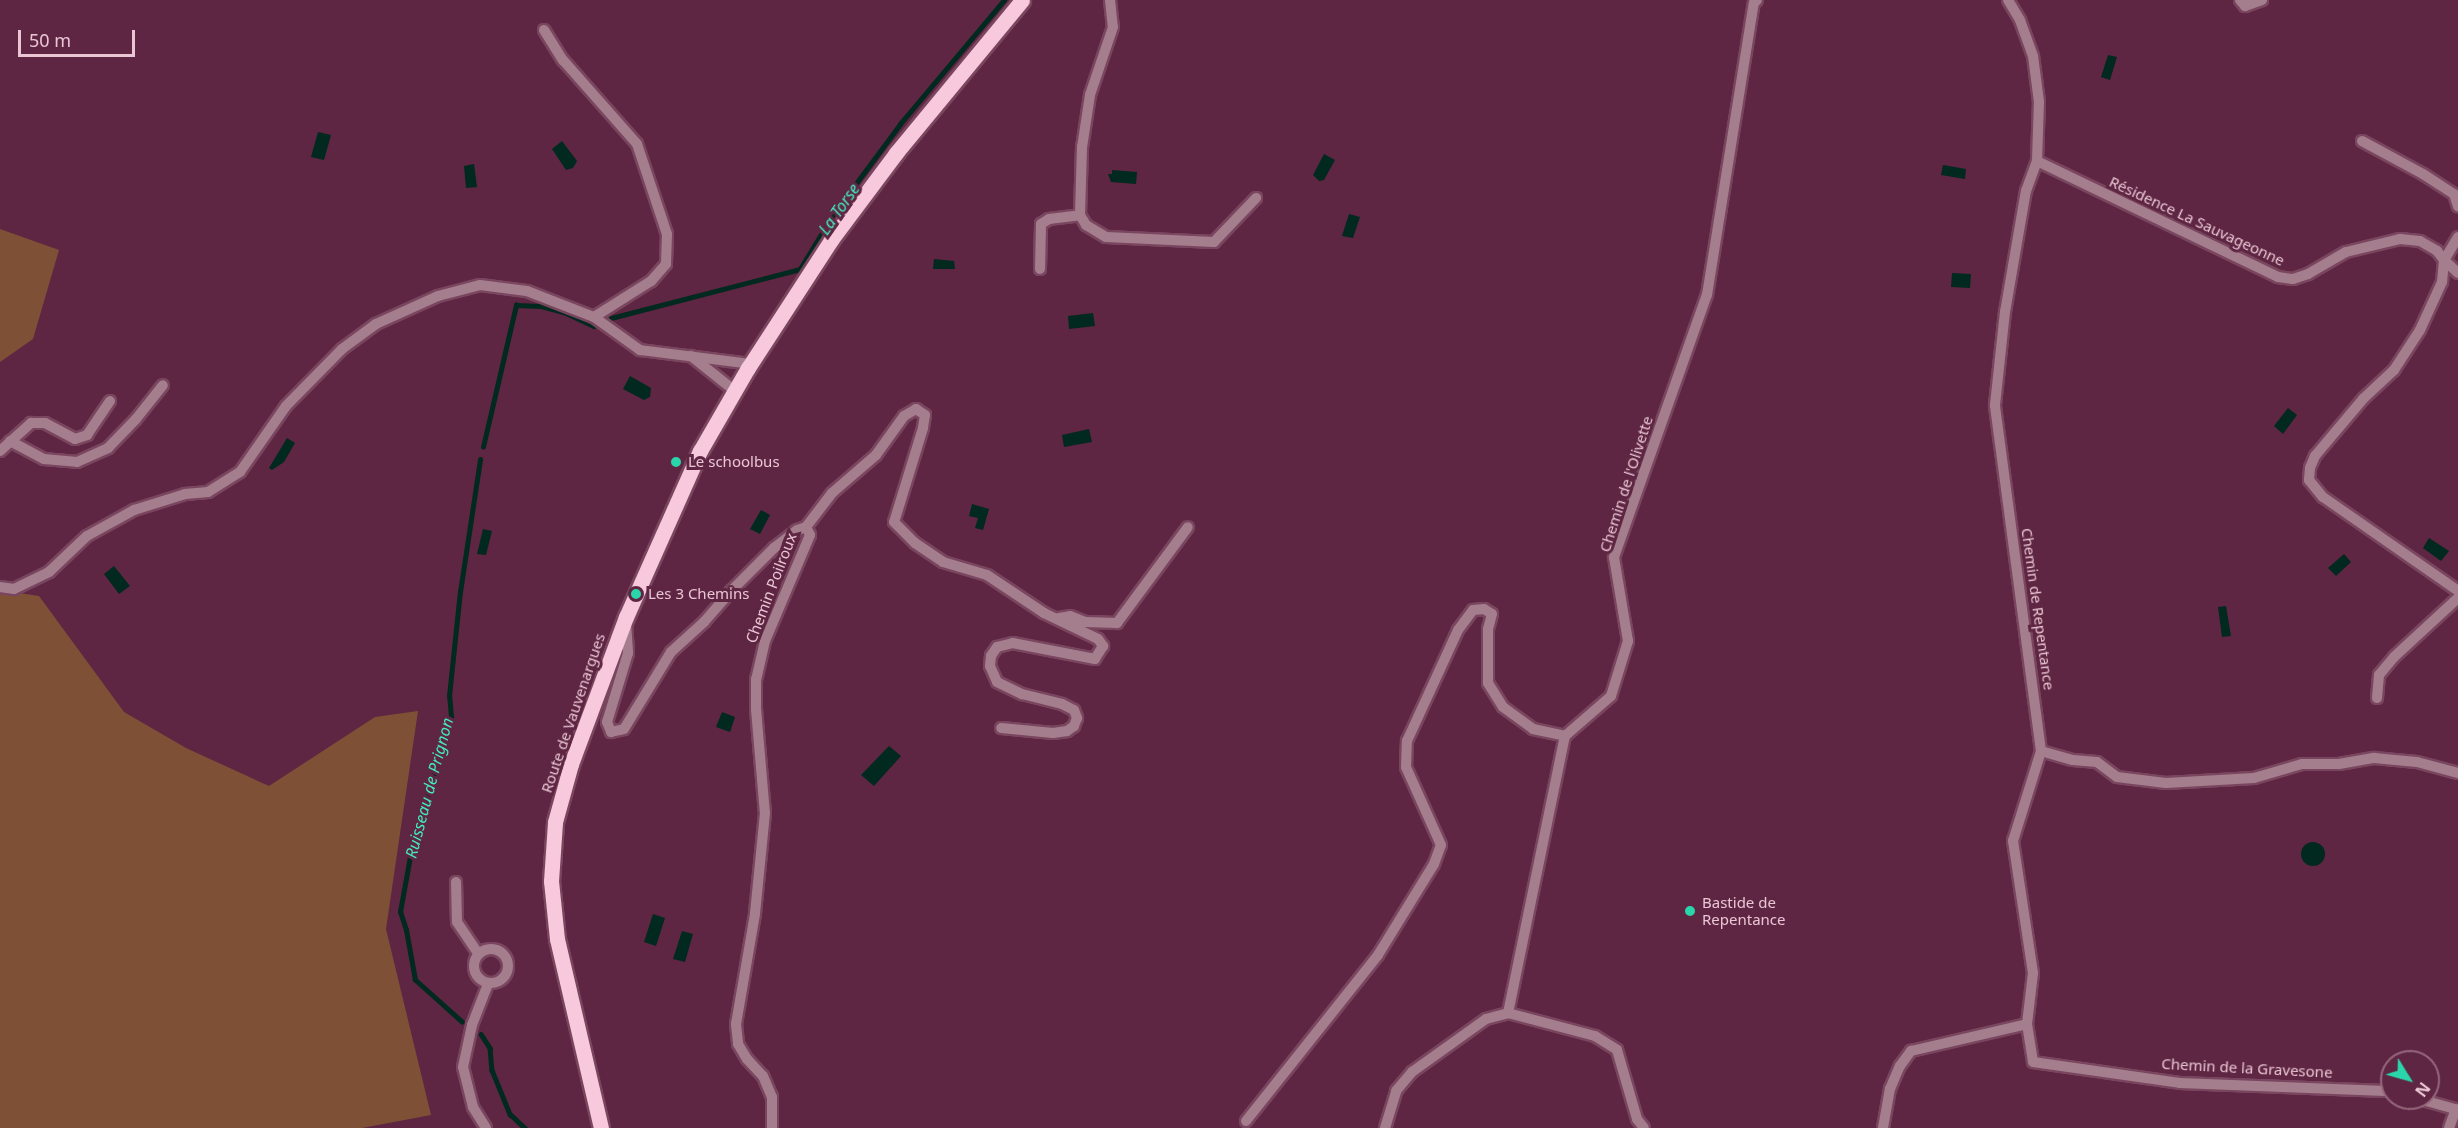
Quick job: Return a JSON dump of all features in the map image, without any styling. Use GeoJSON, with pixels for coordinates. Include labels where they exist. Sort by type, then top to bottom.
{"type":"FeatureCollection","features":[{"type":"Feature","properties":{"kind":"main road"},"geometry":{"type":"LineString","coordinates":[[1009,18],[1023,0]]}},
{"type":"Feature","properties":{"kind":"main road"},"geometry":{"type":"LineString","coordinates":[[1009,18],[1028,0]]}},
{"type":"Feature","properties":{"kind":"main road","name":"Route de Vauvenargues"},"geometry":{"type":"LineString","coordinates":[[601,1128],[557,939],[551,881],[555,822],[571,764],[626,617],[700,451],[749,366],[831,240],[896,153],[1009,18]]}},
{"type":"Feature","properties":{"kind":"street"},"geometry":{"type":"LineString","coordinates":[[1110,0],[1113,27],[1090,95],[1082,147],[1080,215],[1086,225],[1106,237],[1214,242],[1256,198]]}},
{"type":"Feature","properties":{"kind":"street","name":"Chemin de l'Olivette"},"geometry":{"type":"LineString","coordinates":[[1565,736],[1611,696],[1628,641],[1614,556],[1707,295],[1754,3],[1757,0]]}},
{"type":"Feature","properties":{"kind":"street","name":"Chemin de Repentance"},"geometry":{"type":"LineString","coordinates":[[2008,0],[2020,20],[2033,57],[2039,102],[2037,161],[2026,191],[2005,312],[1995,405],[2041,751],[2013,841],[2033,973],[2027,1024]]}},
{"type":"Feature","properties":{"kind":"street"},"geometry":{"type":"LineString","coordinates":[[2240,0],[2245,6],[2262,0]]}},
{"type":"Feature","properties":{"kind":"street"},"geometry":{"type":"LineString","coordinates":[[544,30],[563,60],[637,144],[667,234],[666,264],[659,272],[651,281],[594,317]]}},
{"type":"Feature","properties":{"kind":"street"},"geometry":{"type":"LineString","coordinates":[[2362,141],[2454,194],[2458,206]]}},
{"type":"Feature","properties":{"kind":"street","name":"Résidence La Sauvageonne"},"geometry":{"type":"LineString","coordinates":[[2037,161],[2278,277],[2293,279],[2308,274],[2346,252],[2400,239],[2420,242],[2437,251],[2458,273]]}},
{"type":"Feature","properties":{"kind":"street"},"geometry":{"type":"LineString","coordinates":[[1040,269],[1041,224],[1049,219],[1080,215]]}},
{"type":"Feature","properties":{"kind":"street"},"geometry":{"type":"LineString","coordinates":[[2458,237],[2444,260],[2442,282],[2420,330],[2394,370],[2363,399],[2315,456],[2310,468],[2309,480],[2323,497],[2458,591]]}},
{"type":"Feature","properties":{"kind":"street"},"geometry":{"type":"LineString","coordinates":[[0,587],[14,589],[49,572],[87,536],[134,510],[185,494],[208,492],[240,472],[286,406],[324,366],[376,324],[438,296],[480,285],[527,291],[594,317],[640,350],[749,366]]}},
{"type":"Feature","properties":{"kind":"street"},"geometry":{"type":"LineString","coordinates":[[691,356],[735,391]]}},
{"type":"Feature","properties":{"kind":"street"},"geometry":{"type":"LineString","coordinates":[[10,441],[44,459],[77,462],[108,448],[136,419],[163,385]]}},
{"type":"Feature","properties":{"kind":"street"},"geometry":{"type":"LineString","coordinates":[[0,451],[31,423],[45,423],[75,439],[87,435],[110,401]]}},
{"type":"Feature","properties":{"kind":"street"},"geometry":{"type":"LineString","coordinates":[[806,527],[832,494],[876,455],[904,416],[916,409],[925,415],[894,522],[915,543],[943,562],[987,575],[1017,597],[1098,639],[1103,646],[1100,656],[1095,659],[1013,643],[997,647],[991,656],[990,666],[998,682],[1005,687],[1074,710],[1077,718],[1074,726],[1066,731],[1053,733],[1001,728]]}},
{"type":"Feature","properties":{"kind":"street","name":"Chemin Poilroux"},"geometry":{"type":"LineString","coordinates":[[626,617],[628,653],[606,723],[610,732],[624,729],[671,652],[705,622],[731,591],[774,548],[797,530],[806,527],[810,535],[765,641],[756,679],[756,709],[765,813],[755,914],[736,1024],[738,1044],[747,1059],[763,1076],[772,1096],[772,1128]]}},
{"type":"Feature","properties":{"kind":"street"},"geometry":{"type":"LineString","coordinates":[[1059,618],[1070,616],[1085,622],[1116,623],[1188,527]]}},
{"type":"Feature","properties":{"kind":"street"},"geometry":{"type":"LineString","coordinates":[[2377,698],[2379,675],[2394,657],[2458,598]]}},
{"type":"Feature","properties":{"kind":"street"},"geometry":{"type":"LineString","coordinates":[[1246,1121],[1378,955],[1434,864],[1441,845],[1406,767],[1407,741],[1458,630],[1473,610],[1484,609],[1492,614],[1488,629],[1488,683],[1503,707],[1533,729],[1565,736],[1508,1012]]}},
{"type":"Feature","properties":{"kind":"street"},"geometry":{"type":"LineString","coordinates":[[2041,751],[2073,760],[2097,762],[2117,777],[2166,783],[2254,778],[2302,764],[2339,764],[2374,758],[2417,762],[2458,773]]}},
{"type":"Feature","properties":{"kind":"street"},"geometry":{"type":"LineString","coordinates":[[456,882],[457,922],[478,953]]}},
{"type":"Feature","properties":{"kind":"street"},"geometry":{"type":"LineString","coordinates":[[489,948],[498,950],[506,956],[509,964],[499,982],[488,984],[481,981],[473,969],[478,953],[489,948]]}},
{"type":"Feature","properties":{"kind":"street"},"geometry":{"type":"LineString","coordinates":[[486,1128],[473,1107],[463,1067],[472,1025],[488,984]]}},
{"type":"Feature","properties":{"kind":"street"},"geometry":{"type":"LineString","coordinates":[[1385,1128],[1396,1091],[1412,1072],[1486,1019],[1508,1012],[1595,1036],[1617,1050],[1637,1119],[1644,1128]]}},
{"type":"Feature","properties":{"kind":"street"},"geometry":{"type":"LineString","coordinates":[[1883,1128],[1890,1089],[1900,1066],[1911,1051],[2027,1024]]}},
{"type":"Feature","properties":{"kind":"street","name":"Chemin de la Gravesone"},"geometry":{"type":"LineString","coordinates":[[2027,1024],[2033,1062],[2180,1083],[2380,1091]]}},
{"type":"Feature","properties":{"kind":"street"},"geometry":{"type":"LineString","coordinates":[[2440,1105],[2457,1110],[2449,1128]]}},
{"type":"Feature","properties":{"kind":"shaded area"},"geometry":{"type":"Polygon","coordinates":[[[2108,55],[2117,57],[2110,80],[2101,77],[2108,55]]]}},
{"type":"Feature","properties":{"kind":"shaded area"},"geometry":{"type":"Polygon","coordinates":[[[318,132],[331,135],[324,160],[311,157],[318,132]]]}},
{"type":"Feature","properties":{"kind":"shaded area"},"geometry":{"type":"Polygon","coordinates":[[[562,141],[577,161],[573,168],[566,170],[552,149],[562,141]]]}},
{"type":"Feature","properties":{"kind":"shaded area"},"geometry":{"type":"Polygon","coordinates":[[[1324,154],[1335,160],[1324,180],[1319,181],[1313,175],[1324,154]]]}},
{"type":"Feature","properties":{"kind":"shaded area"},"geometry":{"type":"Polygon","coordinates":[[[474,164],[477,187],[466,188],[464,166],[474,164]]]}},
{"type":"Feature","properties":{"kind":"shaded area"},"geometry":{"type":"Polygon","coordinates":[[[1943,165],[1966,169],[1965,179],[1941,175],[1943,165]]]}},
{"type":"Feature","properties":{"kind":"shaded area"},"geometry":{"type":"Polygon","coordinates":[[[1112,170],[1137,172],[1136,184],[1111,182],[1108,174],[1112,174],[1112,170]]]}},
{"type":"Feature","properties":{"kind":"shaded area"},"geometry":{"type":"Polygon","coordinates":[[[1349,214],[1360,217],[1353,238],[1342,236],[1349,214]]]}},
{"type":"Feature","properties":{"kind":"shaded area"},"geometry":{"type":"Polygon","coordinates":[[[0,229],[59,250],[33,339],[0,362],[0,229]]]}},
{"type":"Feature","properties":{"kind":"shaded area"},"geometry":{"type":"Polygon","coordinates":[[[934,259],[954,261],[955,269],[933,269],[934,259]]]}},
{"type":"Feature","properties":{"kind":"shaded area"},"geometry":{"type":"Polygon","coordinates":[[[1952,273],[1971,274],[1970,288],[1951,287],[1952,273]]]}},
{"type":"Feature","properties":{"kind":"shaded area"},"geometry":{"type":"Polygon","coordinates":[[[1093,313],[1095,326],[1069,329],[1068,316],[1093,313]]]}},
{"type":"Feature","properties":{"kind":"shaded area"},"geometry":{"type":"Polygon","coordinates":[[[630,376],[651,388],[650,397],[644,400],[623,389],[630,376]]]}},
{"type":"Feature","properties":{"kind":"shaded area"},"geometry":{"type":"Polygon","coordinates":[[[2288,408],[2297,415],[2283,434],[2274,426],[2288,408]]]}},
{"type":"Feature","properties":{"kind":"shaded area"},"geometry":{"type":"Polygon","coordinates":[[[1089,429],[1092,442],[1064,447],[1062,435],[1089,429]]]}},
{"type":"Feature","properties":{"kind":"shaded area"},"geometry":{"type":"Polygon","coordinates":[[[287,438],[295,443],[284,462],[272,470],[269,468],[287,438]]]}},
{"type":"Feature","properties":{"kind":"shaded area"},"geometry":{"type":"Polygon","coordinates":[[[972,504],[989,509],[983,530],[975,528],[978,518],[969,516],[972,504]]]}},
{"type":"Feature","properties":{"kind":"shaded area"},"geometry":{"type":"Polygon","coordinates":[[[761,510],[770,515],[760,534],[750,529],[761,510]]]}},
{"type":"Feature","properties":{"kind":"shaded area"},"geometry":{"type":"Polygon","coordinates":[[[483,529],[492,531],[486,555],[477,554],[483,529]]]}},
{"type":"Feature","properties":{"kind":"shaded area"},"geometry":{"type":"Polygon","coordinates":[[[2429,538],[2449,551],[2441,561],[2423,548],[2429,538]]]}},
{"type":"Feature","properties":{"kind":"shaded area"},"geometry":{"type":"Polygon","coordinates":[[[2344,554],[2351,562],[2336,576],[2328,568],[2344,554]]]}},
{"type":"Feature","properties":{"kind":"shaded area"},"geometry":{"type":"Polygon","coordinates":[[[114,566],[130,586],[119,594],[104,574],[114,566]]]}},
{"type":"Feature","properties":{"kind":"shaded area"},"geometry":{"type":"Polygon","coordinates":[[[0,590],[39,596],[124,712],[186,748],[269,786],[375,717],[418,711],[386,929],[431,1115],[362,1128],[0,1128],[0,590]]]}},
{"type":"Feature","properties":{"kind":"shaded area"},"geometry":{"type":"Polygon","coordinates":[[[2226,606],[2231,636],[2222,637],[2218,607],[2226,606]]]}},
{"type":"Feature","properties":{"kind":"shaded area"},"geometry":{"type":"Polygon","coordinates":[[[722,712],[735,717],[730,732],[716,727],[722,712]]]}},
{"type":"Feature","properties":{"kind":"shaded area"},"geometry":{"type":"Polygon","coordinates":[[[889,746],[901,756],[874,786],[861,775],[889,746]]]}},
{"type":"Feature","properties":{"kind":"shaded area"},"geometry":{"type":"Polygon","coordinates":[[[2313,842],[2318,843],[2324,849],[2324,859],[2318,865],[2313,866],[2308,865],[2302,859],[2301,854],[2302,849],[2308,843],[2313,842]]]}},
{"type":"Feature","properties":{"kind":"shaded area"},"geometry":{"type":"Polygon","coordinates":[[[653,914],[665,918],[656,946],[644,942],[653,914]]]}},
{"type":"Feature","properties":{"kind":"shaded area"},"geometry":{"type":"Polygon","coordinates":[[[682,931],[693,934],[685,962],[673,959],[682,931]]]}},
{"type":"Feature","properties":{"kind":"waterway","name":"La Torse"},"geometry":{"type":"LineString","coordinates":[[611,318],[800,269],[834,213],[900,124],[1004,0]]}},
{"type":"Feature","properties":{"kind":"waterway","name":"Ruisseau de Prignon"},"geometry":{"type":"LineString","coordinates":[[483,447],[516,305],[541,306],[564,312],[594,326]]}},
{"type":"Feature","properties":{"kind":"waterway","name":"Ruisseau de Prignon"},"geometry":{"type":"LineString","coordinates":[[462,1022],[415,980],[406,930],[400,912],[411,851],[451,717],[449,696],[460,592],[480,460]]}},
{"type":"Feature","properties":{"kind":"waterway","name":"Ruisseau de Prignon"},"geometry":{"type":"LineString","coordinates":[[481,1034],[490,1048],[492,1070],[510,1114],[525,1128]]}},
{"type":"Feature","properties":{"kind":"place","name":"Le schoolbus"},"geometry":{"type":"Point","coordinates":[676,462]}},
{"type":"Feature","properties":{"kind":"place","name":"Les 3 Chemins"},"geometry":{"type":"Point","coordinates":[636,594]}},
{"type":"Feature","properties":{"kind":"place","name":"Bastide de Repentance"},"geometry":{"type":"Point","coordinates":[1690,911]}}]}
